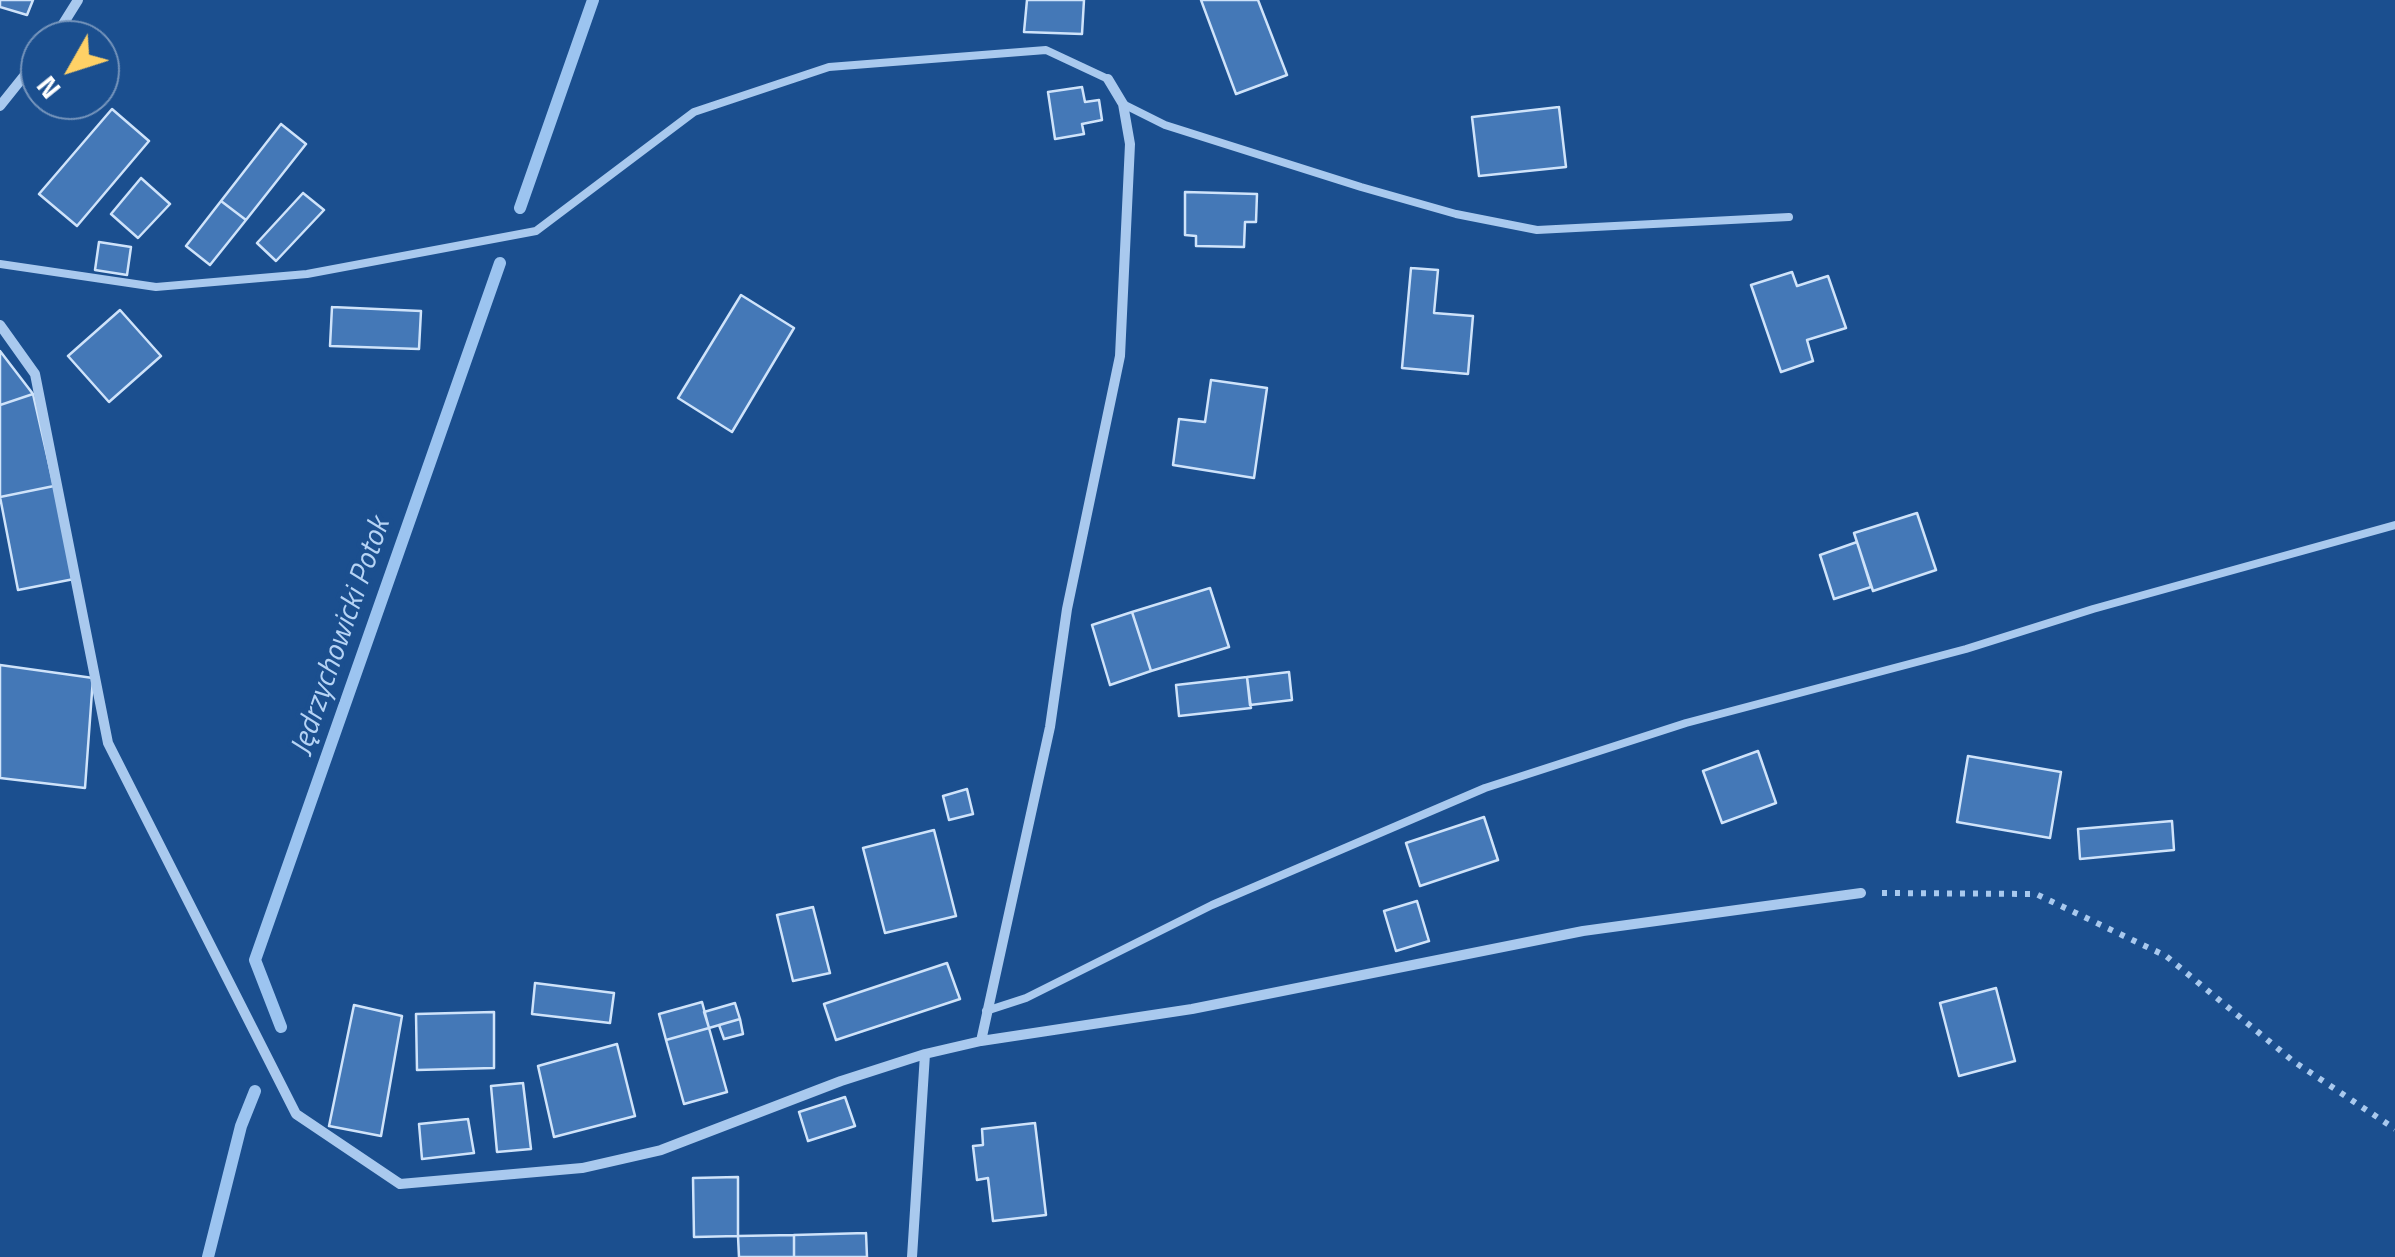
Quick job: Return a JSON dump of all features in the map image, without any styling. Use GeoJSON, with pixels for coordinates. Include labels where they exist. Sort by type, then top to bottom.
{"type":"FeatureCollection","features":[{"type":"Feature","properties":{"kind":"street"},"geometry":{"type":"LineString","coordinates":[[982,1040],[1050,727],[1067,609],[1120,356],[1130,144],[1124,104],[1108,79]]}},
{"type":"Feature","properties":{"kind":"street"},"geometry":{"type":"LineString","coordinates":[[0,106],[20,81]]}},
{"type":"Feature","properties":{"kind":"street"},"geometry":{"type":"LineString","coordinates":[[0,324],[34,374],[108,743],[296,1114],[400,1184],[582,1168],[661,1150],[841,1081],[982,1040],[1192,1009],[1583,931],[1861,893]]}},
{"type":"Feature","properties":{"kind":"street"},"geometry":{"type":"LineString","coordinates":[[912,1257],[925,1054]]}},
{"type":"Feature","properties":{"kind":"lane"},"geometry":{"type":"LineString","coordinates":[[0,264],[156,287],[308,274],[536,231],[694,112],[829,67],[1046,50],[1108,79]]}},
{"type":"Feature","properties":{"kind":"lane"},"geometry":{"type":"LineString","coordinates":[[1124,104],[1165,125],[1361,187],[1456,214],[1536,230],[1789,217]]}},
{"type":"Feature","properties":{"kind":"lane"},"geometry":{"type":"LineString","coordinates":[[986,1011],[1026,998],[1212,904],[1485,788],[1686,723],[1966,650],[2093,609],[2395,525]]}},
{"type":"Feature","properties":{"kind":"path"},"geometry":{"type":"LineString","coordinates":[[1861,893],[2036,894],[2166,956],[2294,1061],[2395,1129]]}},
{"type":"Feature","properties":{"kind":"building"},"geometry":{"type":"Polygon","coordinates":[[[0,0],[33,0],[27,15],[0,7],[0,0]]]}},
{"type":"Feature","properties":{"kind":"building"},"geometry":{"type":"Polygon","coordinates":[[[1027,0],[1084,0],[1082,34],[1024,32],[1027,0]]]}},
{"type":"Feature","properties":{"kind":"building"},"geometry":{"type":"Polygon","coordinates":[[[1201,0],[1258,0],[1287,75],[1236,94],[1201,0]]]}},
{"type":"Feature","properties":{"kind":"building"},"geometry":{"type":"Polygon","coordinates":[[[1082,87],[1085,102],[1099,100],[1102,120],[1082,124],[1084,134],[1055,139],[1048,92],[1082,87]]]}},
{"type":"Feature","properties":{"kind":"building"},"geometry":{"type":"Polygon","coordinates":[[[1559,107],[1566,167],[1479,176],[1472,117],[1559,107]]]}},
{"type":"Feature","properties":{"kind":"building"},"geometry":{"type":"Polygon","coordinates":[[[120,116],[149,141],[77,226],[39,194],[103,120],[120,120],[120,116]]]}},
{"type":"Feature","properties":{"kind":"building"},"geometry":{"type":"Polygon","coordinates":[[[281,124],[306,144],[246,220],[221,201],[281,124]]]}},
{"type":"Feature","properties":{"kind":"building"},"geometry":{"type":"Polygon","coordinates":[[[141,178],[170,204],[138,238],[111,214],[141,178]]]}},
{"type":"Feature","properties":{"kind":"building"},"geometry":{"type":"Polygon","coordinates":[[[1185,192],[1257,194],[1256,222],[1245,222],[1244,247],[1196,246],[1196,236],[1185,235],[1185,192]]]}},
{"type":"Feature","properties":{"kind":"building"},"geometry":{"type":"Polygon","coordinates":[[[303,193],[324,210],[276,261],[257,243],[303,193]]]}},
{"type":"Feature","properties":{"kind":"building"},"geometry":{"type":"Polygon","coordinates":[[[221,201],[246,220],[210,265],[186,246],[221,201]]]}},
{"type":"Feature","properties":{"kind":"building"},"geometry":{"type":"Polygon","coordinates":[[[99,242],[131,247],[127,275],[95,270],[99,242]]]}},
{"type":"Feature","properties":{"kind":"building"},"geometry":{"type":"Polygon","coordinates":[[[1411,268],[1438,270],[1434,313],[1473,316],[1468,374],[1402,368],[1411,268]]]}},
{"type":"Feature","properties":{"kind":"building"},"geometry":{"type":"Polygon","coordinates":[[[1792,272],[1797,286],[1828,276],[1846,328],[1807,340],[1813,361],[1781,372],[1751,285],[1792,272]]]}},
{"type":"Feature","properties":{"kind":"building"},"geometry":{"type":"Polygon","coordinates":[[[741,295],[794,328],[732,432],[678,398],[741,295]]]}},
{"type":"Feature","properties":{"kind":"building"},"geometry":{"type":"Polygon","coordinates":[[[332,307],[421,311],[419,349],[330,346],[332,307]]]}},
{"type":"Feature","properties":{"kind":"building"},"geometry":{"type":"Polygon","coordinates":[[[120,310],[161,356],[109,402],[68,356],[120,310]]]}},
{"type":"Feature","properties":{"kind":"building"},"geometry":{"type":"Polygon","coordinates":[[[0,351],[33,394],[0,405],[0,351]]]}},
{"type":"Feature","properties":{"kind":"building"},"geometry":{"type":"Polygon","coordinates":[[[1211,380],[1267,388],[1254,478],[1173,465],[1179,419],[1205,422],[1211,380]]]}},
{"type":"Feature","properties":{"kind":"building"},"geometry":{"type":"Polygon","coordinates":[[[33,394],[54,486],[0,497],[0,405],[33,394]]]}},
{"type":"Feature","properties":{"kind":"building"},"geometry":{"type":"Polygon","coordinates":[[[54,486],[74,579],[18,590],[0,497],[54,486]]]}},
{"type":"Feature","properties":{"kind":"building"},"geometry":{"type":"Polygon","coordinates":[[[1917,513],[1936,570],[1873,591],[1854,533],[1917,513]]]}},
{"type":"Feature","properties":{"kind":"building"},"geometry":{"type":"Polygon","coordinates":[[[1857,542],[1871,587],[1834,599],[1820,555],[1857,542]]]}},
{"type":"Feature","properties":{"kind":"building"},"geometry":{"type":"Polygon","coordinates":[[[1210,588],[1229,647],[1151,671],[1132,612],[1210,588]]]}},
{"type":"Feature","properties":{"kind":"building"},"geometry":{"type":"Polygon","coordinates":[[[1132,612],[1151,671],[1110,685],[1092,625],[1132,612]]]}},
{"type":"Feature","properties":{"kind":"building"},"geometry":{"type":"Polygon","coordinates":[[[0,665],[93,678],[85,788],[0,778],[0,665]]]}},
{"type":"Feature","properties":{"kind":"building"},"geometry":{"type":"Polygon","coordinates":[[[1289,672],[1292,700],[1250,705],[1247,677],[1289,672]]]}},
{"type":"Feature","properties":{"kind":"building"},"geometry":{"type":"Polygon","coordinates":[[[1247,677],[1251,708],[1179,716],[1176,685],[1247,677]]]}},
{"type":"Feature","properties":{"kind":"building"},"geometry":{"type":"Polygon","coordinates":[[[1758,751],[1776,803],[1722,823],[1703,771],[1758,751]]]}},
{"type":"Feature","properties":{"kind":"building"},"geometry":{"type":"Polygon","coordinates":[[[1968,756],[2061,772],[2050,838],[1957,822],[1968,756]]]}},
{"type":"Feature","properties":{"kind":"building"},"geometry":{"type":"Polygon","coordinates":[[[967,789],[973,814],[949,820],[943,796],[967,789]]]}},
{"type":"Feature","properties":{"kind":"building"},"geometry":{"type":"Polygon","coordinates":[[[1484,817],[1498,860],[1420,886],[1406,843],[1484,817]]]}},
{"type":"Feature","properties":{"kind":"building"},"geometry":{"type":"Polygon","coordinates":[[[2172,821],[2174,850],[2080,859],[2078,829],[2172,821]]]}},
{"type":"Feature","properties":{"kind":"building"},"geometry":{"type":"Polygon","coordinates":[[[934,830],[956,916],[885,933],[863,848],[934,830]]]}},
{"type":"Feature","properties":{"kind":"building"},"geometry":{"type":"Polygon","coordinates":[[[1417,901],[1429,941],[1396,951],[1384,911],[1417,901]]]}},
{"type":"Feature","properties":{"kind":"building"},"geometry":{"type":"Polygon","coordinates":[[[813,907],[830,973],[793,981],[777,915],[813,907]]]}},
{"type":"Feature","properties":{"kind":"building"},"geometry":{"type":"Polygon","coordinates":[[[947,963],[960,999],[836,1040],[824,1004],[947,963]]]}},
{"type":"Feature","properties":{"kind":"building"},"geometry":{"type":"Polygon","coordinates":[[[535,983],[614,993],[610,1023],[532,1014],[535,983]]]}},
{"type":"Feature","properties":{"kind":"building"},"geometry":{"type":"Polygon","coordinates":[[[1996,988],[2015,1061],[1959,1076],[1940,1003],[1996,988]]]}},
{"type":"Feature","properties":{"kind":"building"},"geometry":{"type":"Polygon","coordinates":[[[702,1002],[709,1028],[666,1040],[659,1014],[702,1002]]]}},
{"type":"Feature","properties":{"kind":"building"},"geometry":{"type":"Polygon","coordinates":[[[735,1003],[740,1019],[709,1028],[704,1012],[735,1003]]]}},
{"type":"Feature","properties":{"kind":"building"},"geometry":{"type":"Polygon","coordinates":[[[354,1005],[402,1016],[381,1136],[329,1126],[354,1005]]]}},
{"type":"Feature","properties":{"kind":"building"},"geometry":{"type":"Polygon","coordinates":[[[494,1012],[494,1068],[417,1070],[416,1014],[494,1012]]]}},
{"type":"Feature","properties":{"kind":"building"},"geometry":{"type":"Polygon","coordinates":[[[740,1019],[743,1034],[724,1039],[719,1025],[740,1019]]]}},
{"type":"Feature","properties":{"kind":"building"},"geometry":{"type":"Polygon","coordinates":[[[709,1028],[727,1092],[684,1104],[666,1040],[709,1028]]]}},
{"type":"Feature","properties":{"kind":"building"},"geometry":{"type":"Polygon","coordinates":[[[617,1044],[635,1116],[554,1137],[538,1066],[617,1044]]]}},
{"type":"Feature","properties":{"kind":"building"},"geometry":{"type":"Polygon","coordinates":[[[523,1083],[531,1149],[497,1152],[491,1086],[523,1083]]]}},
{"type":"Feature","properties":{"kind":"building"},"geometry":{"type":"Polygon","coordinates":[[[845,1097],[855,1126],[808,1141],[799,1112],[845,1097]]]}},
{"type":"Feature","properties":{"kind":"building"},"geometry":{"type":"Polygon","coordinates":[[[468,1119],[474,1153],[422,1159],[419,1124],[468,1119]]]}},
{"type":"Feature","properties":{"kind":"building"},"geometry":{"type":"Polygon","coordinates":[[[1035,1123],[1046,1215],[993,1221],[988,1178],[977,1180],[973,1146],[983,1145],[982,1129],[1035,1123]]]}},
{"type":"Feature","properties":{"kind":"building"},"geometry":{"type":"Polygon","coordinates":[[[738,1177],[738,1236],[694,1237],[693,1178],[738,1177]]]}},
{"type":"Feature","properties":{"kind":"building"},"geometry":{"type":"Polygon","coordinates":[[[866,1233],[867,1257],[794,1257],[794,1235],[866,1233]]]}},
{"type":"Feature","properties":{"kind":"building"},"geometry":{"type":"Polygon","coordinates":[[[794,1235],[794,1257],[739,1257],[738,1236],[794,1235]]]}},
{"type":"Feature","properties":{"kind":"waterway","name":"Jędrzychowicki Potok"},"geometry":{"type":"LineString","coordinates":[[520,208],[593,0]]}},
{"type":"Feature","properties":{"kind":"waterway","name":"Jędrzychowicki Potok"},"geometry":{"type":"LineString","coordinates":[[281,1027],[255,960],[500,263]]}},
{"type":"Feature","properties":{"kind":"waterway","name":"Jędrzychowicki Potok"},"geometry":{"type":"LineString","coordinates":[[208,1257],[241,1126],[255,1091]]}}]}
